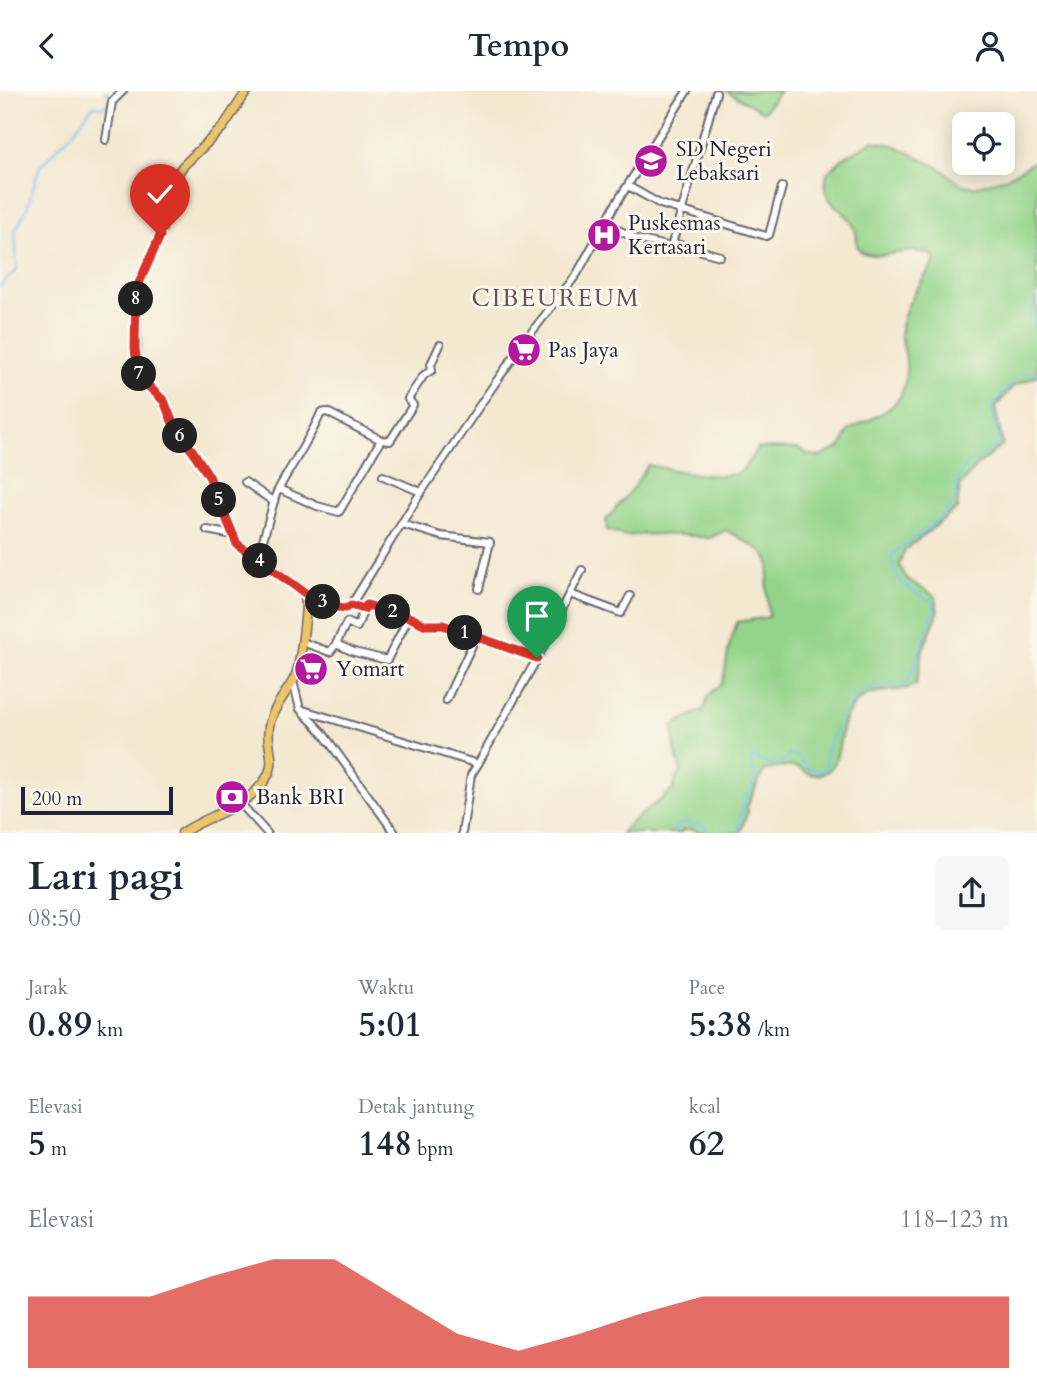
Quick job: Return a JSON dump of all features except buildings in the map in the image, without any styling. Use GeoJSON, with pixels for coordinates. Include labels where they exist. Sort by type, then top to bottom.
{"type":"FeatureCollection","features":[{"type":"Feature","properties":{"kind":"main road"},"geometry":{"type":"LineString","coordinates":[[182,833],[240,803],[264,782],[272,767],[268,726],[275,708],[293,681],[302,642],[305,593],[237,544],[209,476],[176,431],[164,401],[138,373],[135,348],[135,297],[160,236],[165,201],[172,182],[193,155],[223,127],[247,91]]}},
{"type":"Feature","properties":{"kind":"street"},"geometry":{"type":"LineString","coordinates":[[106,140],[113,101],[123,91]]}},
{"type":"Feature","properties":{"kind":"street"},"geometry":{"type":"LineString","coordinates":[[305,593],[338,607],[346,608],[351,605],[422,492],[524,342],[577,274],[605,223],[687,91]]}},
{"type":"Feature","properties":{"kind":"street"},"geometry":{"type":"LineString","coordinates":[[605,223],[636,239],[669,247],[673,243],[716,93]]}},
{"type":"Feature","properties":{"kind":"street"},"geometry":{"type":"LineString","coordinates":[[628,186],[654,201],[767,236],[782,187]]}},
{"type":"Feature","properties":{"kind":"street"},"geometry":{"type":"LineString","coordinates":[[673,243],[720,256]]}},
{"type":"Feature","properties":{"kind":"street"},"geometry":{"type":"LineString","coordinates":[[255,557],[279,489],[323,411],[381,440],[390,441],[413,405],[408,399],[424,375],[432,370],[431,364],[440,345]]}},
{"type":"Feature","properties":{"kind":"street"},"geometry":{"type":"LineString","coordinates":[[279,489],[317,506],[339,512],[381,440]]}},
{"type":"Feature","properties":{"kind":"street"},"geometry":{"type":"LineString","coordinates":[[383,476],[422,492]]}},
{"type":"Feature","properties":{"kind":"street"},"geometry":{"type":"LineString","coordinates":[[245,482],[274,502]]}},
{"type":"Feature","properties":{"kind":"street"},"geometry":{"type":"LineString","coordinates":[[402,524],[441,536],[490,542],[479,589]]}},
{"type":"Feature","properties":{"kind":"street"},"geometry":{"type":"LineString","coordinates":[[207,530],[233,535]]}},
{"type":"Feature","properties":{"kind":"street"},"geometry":{"type":"LineString","coordinates":[[462,833],[471,775],[487,751],[582,570]]}},
{"type":"Feature","properties":{"kind":"street"},"geometry":{"type":"LineString","coordinates":[[563,582],[573,586]]}},
{"type":"Feature","properties":{"kind":"street"},"geometry":{"type":"LineString","coordinates":[[570,594],[621,613],[630,596]]}},
{"type":"Feature","properties":{"kind":"street"},"geometry":{"type":"LineString","coordinates":[[351,605],[364,609]]}},
{"type":"Feature","properties":{"kind":"street"},"geometry":{"type":"LineString","coordinates":[[302,642],[330,652],[347,622],[357,627],[367,605],[409,617],[426,625],[443,625],[537,658]]}},
{"type":"Feature","properties":{"kind":"street"},"geometry":{"type":"LineString","coordinates":[[336,644],[354,652],[387,660],[409,617]]}},
{"type":"Feature","properties":{"kind":"street"},"geometry":{"type":"LineString","coordinates":[[446,700],[476,637]]}},
{"type":"Feature","properties":{"kind":"street"},"geometry":{"type":"LineString","coordinates":[[293,681],[300,709],[322,732],[395,833]]}},
{"type":"Feature","properties":{"kind":"street"},"geometry":{"type":"LineString","coordinates":[[300,709],[478,764]]}},
{"type":"Feature","properties":{"kind":"street"},"geometry":{"type":"LineString","coordinates":[[240,803],[267,833]]}},
{"type":"Feature","properties":{"kind":"green space"},"geometry":{"type":"Polygon","coordinates":[[[726,91],[780,91],[763,112],[726,91]]]}},
{"type":"Feature","properties":{"kind":"green space"},"geometry":{"type":"Polygon","coordinates":[[[872,141],[894,145],[938,167],[961,184],[973,187],[1015,175],[1037,160],[1037,376],[1013,386],[995,408],[1003,445],[976,466],[960,486],[957,509],[905,550],[899,565],[907,579],[936,597],[938,613],[923,649],[916,685],[902,690],[872,693],[859,700],[844,722],[834,763],[824,773],[813,775],[792,767],[764,770],[747,807],[740,833],[700,833],[683,830],[681,833],[621,833],[633,820],[674,788],[681,772],[673,725],[704,709],[708,696],[723,682],[729,647],[737,622],[769,617],[767,586],[770,564],[763,552],[726,530],[710,538],[645,534],[626,536],[607,530],[606,520],[648,465],[722,476],[741,471],[758,448],[799,449],[806,454],[820,457],[841,447],[849,430],[892,406],[903,389],[906,357],[901,333],[903,320],[909,302],[935,260],[931,254],[916,251],[870,255],[861,251],[851,221],[830,200],[827,193],[827,173],[842,159],[872,141]]]}},
{"type":"Feature","properties":{"kind":"waterway"},"geometry":{"type":"LineString","coordinates":[[105,91],[112,96]]}},
{"type":"Feature","properties":{"kind":"waterway"},"geometry":{"type":"LineString","coordinates":[[0,286],[17,270],[15,231],[27,208],[40,166],[74,131],[93,106],[103,107],[111,100]]}},
{"type":"Feature","properties":{"kind":"waterway"},"geometry":{"type":"LineString","coordinates":[[1037,296],[1031,315],[1037,337]]}},
{"type":"Feature","properties":{"kind":"waterway"},"geometry":{"type":"LineString","coordinates":[[738,833],[743,804],[756,779],[752,769],[752,757],[770,765],[780,764],[790,754],[797,756],[806,768],[822,772],[827,764],[826,754],[830,741],[855,698],[869,688],[905,685],[912,674],[935,608],[932,601],[909,589],[898,579],[892,555],[950,507],[956,497],[962,471],[997,443],[999,435],[992,407],[1019,373],[1037,373]]}},
{"type":"Feature","properties":{"kind":"waterway"},"geometry":{"type":"LineString","coordinates":[[674,833],[674,827],[683,823],[703,826],[708,833]]}},
{"type":"Feature","properties":{"kind":"place","name":"SD Negeri Lebaksari"},"geometry":{"type":"Point","coordinates":[651,161]}},
{"type":"Feature","properties":{"kind":"place","name":"Puskesmas Kertasari"},"geometry":{"type":"Point","coordinates":[604,235]}},
{"type":"Feature","properties":{"kind":"place","name":"Pas Jaya"},"geometry":{"type":"Point","coordinates":[524,350]}},
{"type":"Feature","properties":{"kind":"place","name":"Yomart"},"geometry":{"type":"Point","coordinates":[311,669]}},
{"type":"Feature","properties":{"kind":"place","name":"Bank BRI"},"geometry":{"type":"Point","coordinates":[232,797]}},
{"type":"Feature","properties":{"kind":"district","name":"CIBEUREUM"},"geometry":{"type":"Point","coordinates":[556,298]}},
{"type":"Feature","properties":{"kind":"route"},"geometry":{"type":"LineString","coordinates":[[160,236],[136,290],[137,371],[142,380],[164,401],[176,431],[209,476],[237,544],[305,593],[323,602],[346,608],[351,605],[364,609],[367,605],[409,617],[426,625],[443,625],[537,658]]}}]}
